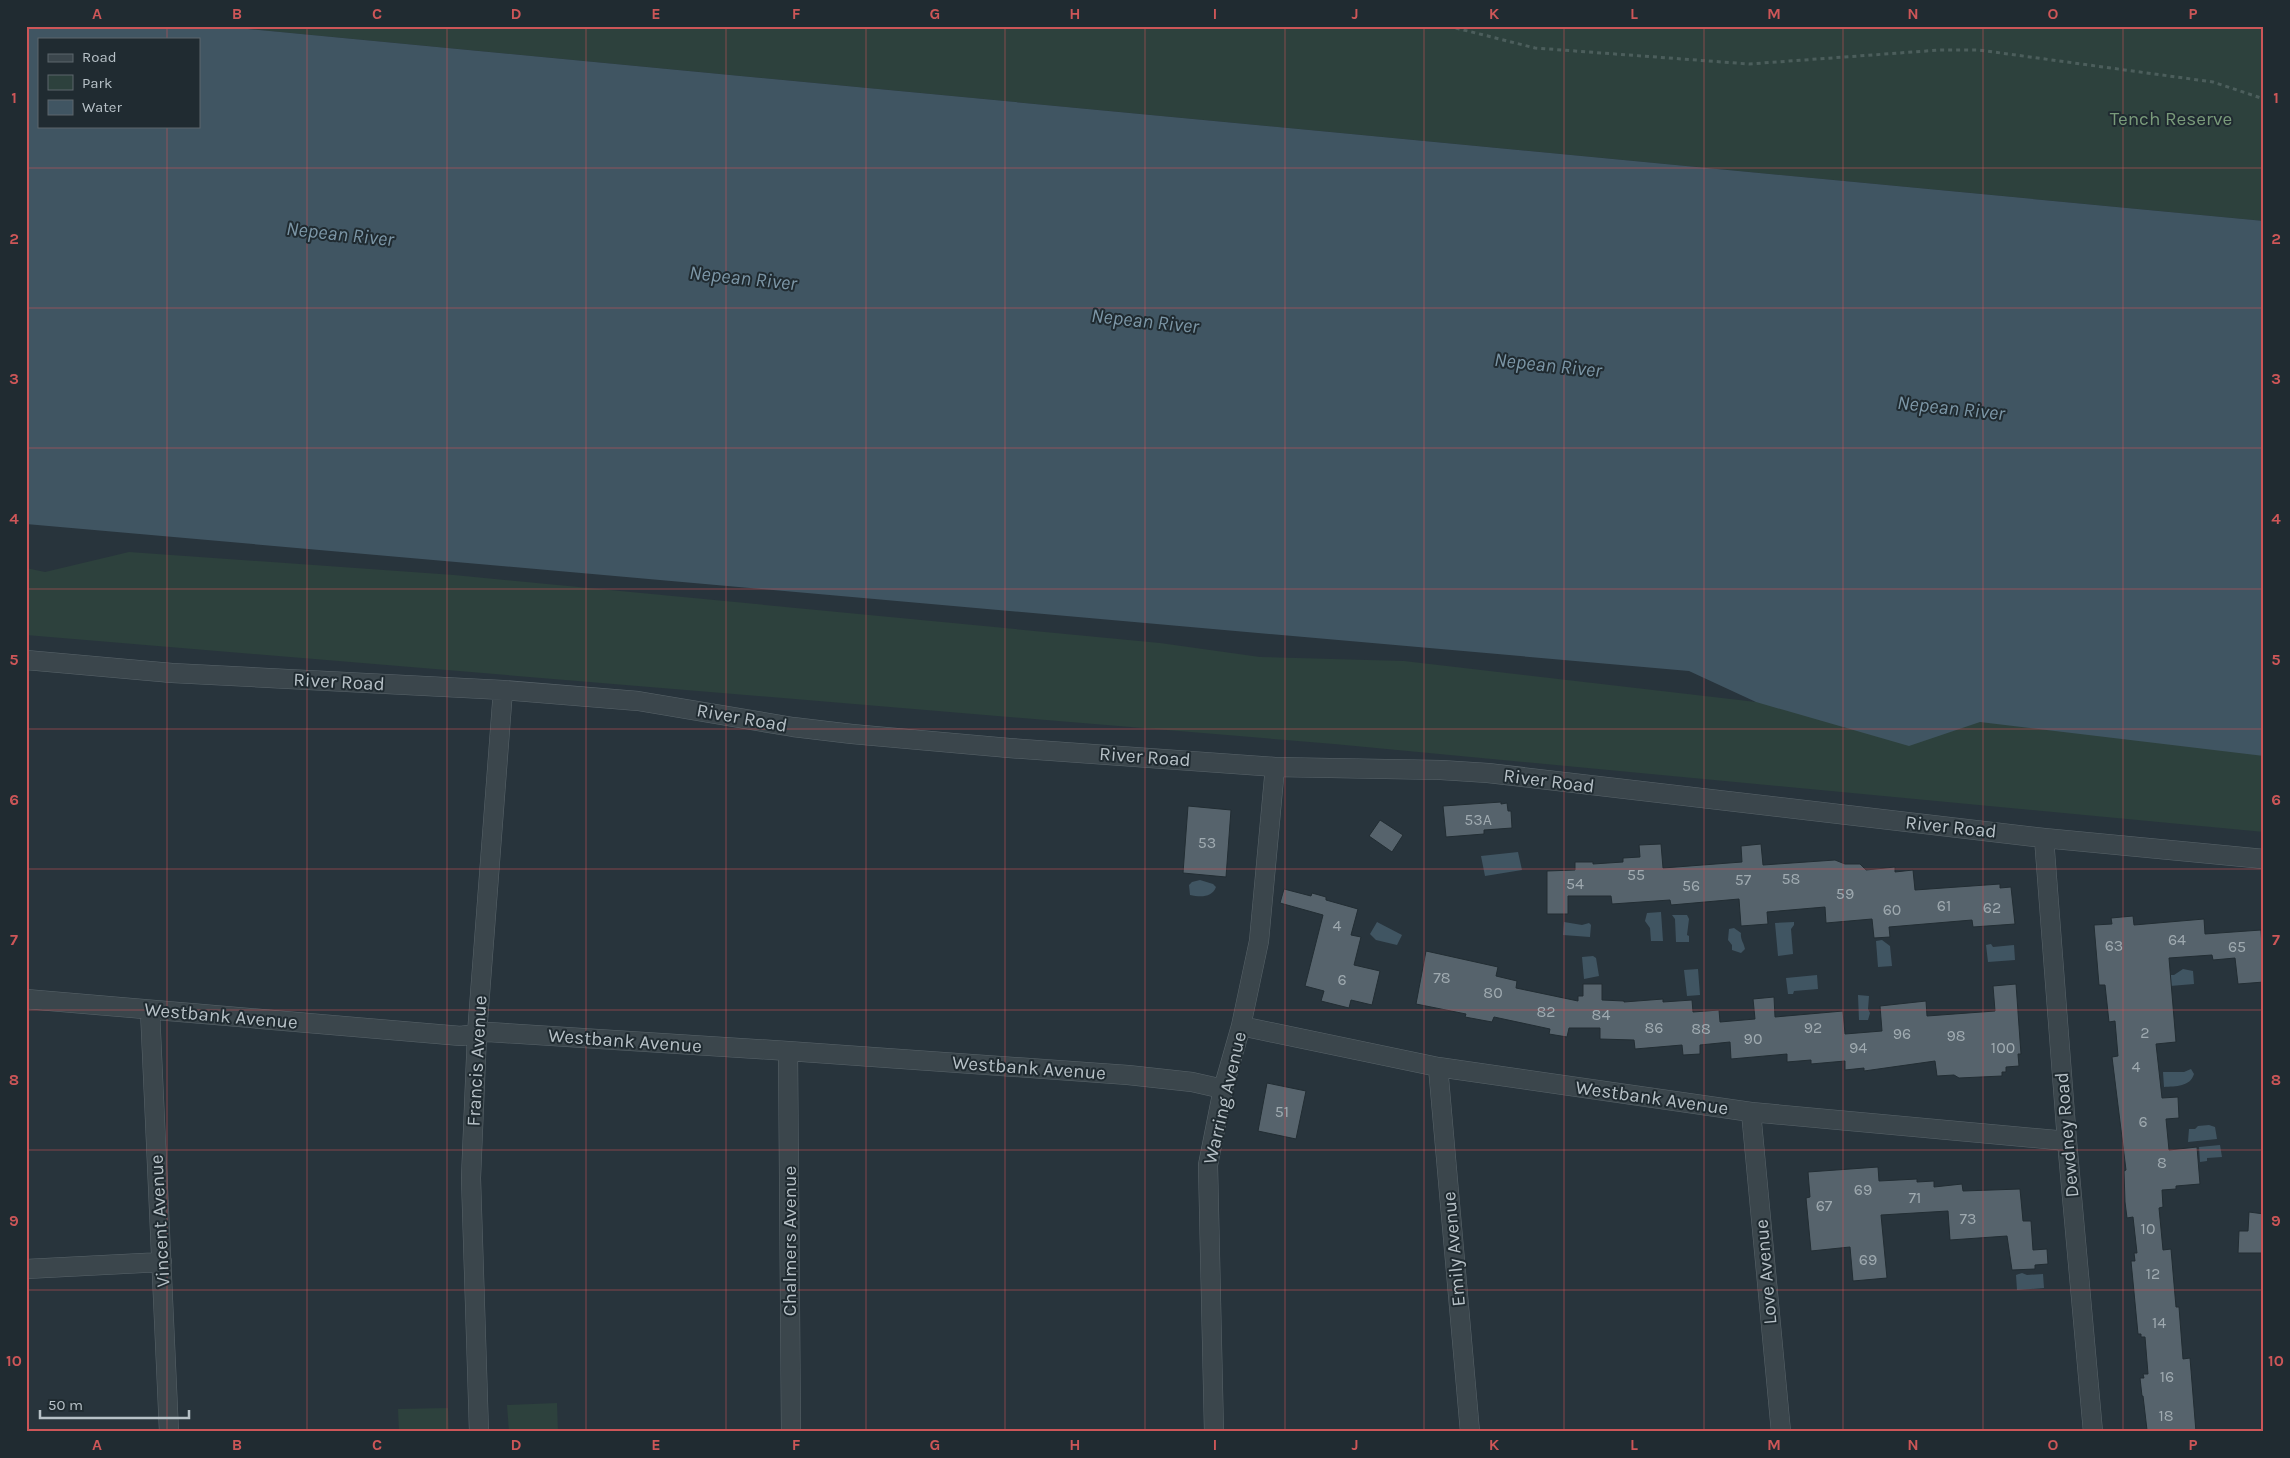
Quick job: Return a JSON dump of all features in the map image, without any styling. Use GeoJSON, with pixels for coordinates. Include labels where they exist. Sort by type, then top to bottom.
{"type":"FeatureCollection","features":[{"type":"Feature","properties":{"kind":"street","name":"River Road"},"geometry":{"type":"LineString","coordinates":[[26,660],[172,673],[503,690],[638,701],[793,727],[852,734],[1275,767],[1440,770],[1488,773],[2044,838],[2264,859]]}},
{"type":"Feature","properties":{"kind":"street","name":"Francis Avenue"},"geometry":{"type":"LineString","coordinates":[[479,1432],[471,1178],[477,1034],[503,690]]}},
{"type":"Feature","properties":{"kind":"street","name":"Warring Avenue"},"geometry":{"type":"LineString","coordinates":[[1214,1432],[1207,1174],[1223,1089],[1242,1026],[1261,928],[1275,767]]}},
{"type":"Feature","properties":{"kind":"street","name":"Dewdney Road"},"geometry":{"type":"LineString","coordinates":[[2044,838],[2066,1141],[2093,1432]]}},
{"type":"Feature","properties":{"kind":"street","name":"Westbank Avenue"},"geometry":{"type":"LineString","coordinates":[[26,999],[461,1036],[488,1032],[1128,1075],[1192,1082],[1223,1089]]}},
{"type":"Feature","properties":{"kind":"street","name":"Vincent Avenue"},"geometry":{"type":"LineString","coordinates":[[150,1010],[170,1432]]}},
{"type":"Feature","properties":{"kind":"street","name":"Westbank Avenue"},"geometry":{"type":"LineString","coordinates":[[1242,1026],[1438,1067],[1751,1112],[2066,1141]]}},
{"type":"Feature","properties":{"kind":"street","name":"Chalmers Avenue"},"geometry":{"type":"LineString","coordinates":[[788,1051],[791,1432]]}},
{"type":"Feature","properties":{"kind":"street","name":"Emily Avenue"},"geometry":{"type":"LineString","coordinates":[[1438,1067],[1470,1432]]}},
{"type":"Feature","properties":{"kind":"street","name":"Love Avenue"},"geometry":{"type":"LineString","coordinates":[[1751,1112],[1781,1432]]}},
{"type":"Feature","properties":{"kind":"street"},"geometry":{"type":"LineString","coordinates":[[26,1269],[162,1262]]}},
{"type":"Feature","properties":{"kind":"path"},"geometry":{"type":"LineString","coordinates":[[1448,26],[1536,48],[1749,64],[1940,50],[1979,50],[2213,82],[2264,100]]}},
{"type":"Feature","properties":{"kind":"green space","name":"Tench Reserve"},"geometry":{"type":"Polygon","coordinates":[[[216,26],[2264,26],[2264,221],[216,26]]]}},
{"type":"Feature","properties":{"kind":"green space"},"geometry":{"type":"Polygon","coordinates":[[[129,552],[454,575],[1160,643],[1260,657],[1404,661],[1809,708],[1995,718],[2264,752],[2264,832],[1334,744],[26,635],[26,568],[45,572],[129,552]]]}},
{"type":"Feature","properties":{"kind":"green space"},"geometry":{"type":"Polygon","coordinates":[[[557,1403],[558,1432],[509,1432],[507,1405],[557,1403]]]}},
{"type":"Feature","properties":{"kind":"green space"},"geometry":{"type":"Polygon","coordinates":[[[448,1408],[449,1432],[399,1432],[398,1409],[448,1408]]]}},
{"type":"Feature","properties":{"kind":"water","name":"Nepean River"},"geometry":{"type":"Polygon","coordinates":[[[26,26],[216,26],[2264,221],[2264,756],[1980,722],[1909,746],[1756,702],[1689,671],[26,524],[26,26]]]}},
{"type":"Feature","properties":{"kind":"water"},"geometry":{"type":"Polygon","coordinates":[[[1518,852],[1522,870],[1485,876],[1481,856],[1518,852]]]}},
{"type":"Feature","properties":{"kind":"water"},"geometry":{"type":"Polygon","coordinates":[[[1200,880],[1213,884],[1216,887],[1214,891],[1205,896],[1190,895],[1189,885],[1200,880]]]}},
{"type":"Feature","properties":{"kind":"water"},"geometry":{"type":"Polygon","coordinates":[[[1661,912],[1663,941],[1651,941],[1650,928],[1645,921],[1647,913],[1661,912]]]}},
{"type":"Feature","properties":{"kind":"water"},"geometry":{"type":"Polygon","coordinates":[[[1672,915],[1687,915],[1689,919],[1687,935],[1689,936],[1689,942],[1676,942],[1675,919],[1672,915]]]}},
{"type":"Feature","properties":{"kind":"water"},"geometry":{"type":"Polygon","coordinates":[[[1377,922],[1402,935],[1397,945],[1376,940],[1370,934],[1377,922]]]}},
{"type":"Feature","properties":{"kind":"water"},"geometry":{"type":"Polygon","coordinates":[[[1564,922],[1582,925],[1589,923],[1591,925],[1590,937],[1563,935],[1564,922]]]}},
{"type":"Feature","properties":{"kind":"water"},"geometry":{"type":"Polygon","coordinates":[[[1794,922],[1791,929],[1793,954],[1778,956],[1775,923],[1794,922]]]}},
{"type":"Feature","properties":{"kind":"water"},"geometry":{"type":"Polygon","coordinates":[[[1734,928],[1741,933],[1745,949],[1741,953],[1732,950],[1732,945],[1728,940],[1729,929],[1734,928]]]}},
{"type":"Feature","properties":{"kind":"water"},"geometry":{"type":"Polygon","coordinates":[[[1882,940],[1890,946],[1892,966],[1878,967],[1876,941],[1882,940]]]}},
{"type":"Feature","properties":{"kind":"water"},"geometry":{"type":"Polygon","coordinates":[[[1991,944],[1993,947],[2014,945],[2015,960],[1988,962],[1986,945],[1991,944]]]}},
{"type":"Feature","properties":{"kind":"water"},"geometry":{"type":"Polygon","coordinates":[[[1593,956],[1596,958],[1599,976],[1584,979],[1582,957],[1593,956]]]}},
{"type":"Feature","properties":{"kind":"water"},"geometry":{"type":"Polygon","coordinates":[[[1698,969],[1700,995],[1687,996],[1684,970],[1698,969]]]}},
{"type":"Feature","properties":{"kind":"water"},"geometry":{"type":"Polygon","coordinates":[[[2183,969],[2193,971],[2194,984],[2170,986],[2168,975],[2174,975],[2183,969]]]}},
{"type":"Feature","properties":{"kind":"water"},"geometry":{"type":"Polygon","coordinates":[[[1817,975],[1818,989],[1794,991],[1793,994],[1788,994],[1786,978],[1817,975]]]}},
{"type":"Feature","properties":{"kind":"water"},"geometry":{"type":"Polygon","coordinates":[[[1858,995],[1869,996],[1868,1009],[1870,1013],[1868,1020],[1859,1020],[1858,995]]]}},
{"type":"Feature","properties":{"kind":"water"},"geometry":{"type":"Polygon","coordinates":[[[2191,1069],[2194,1074],[2186,1084],[2164,1087],[2163,1072],[2184,1072],[2191,1069]]]}},
{"type":"Feature","properties":{"kind":"water"},"geometry":{"type":"Polygon","coordinates":[[[2209,1125],[2215,1127],[2217,1139],[2188,1142],[2189,1129],[2209,1125]]]}},
{"type":"Feature","properties":{"kind":"water"},"geometry":{"type":"Polygon","coordinates":[[[2220,1145],[2222,1157],[2207,1158],[2207,1161],[2200,1162],[2199,1147],[2220,1145]]]}},
{"type":"Feature","properties":{"kind":"water"},"geometry":{"type":"Polygon","coordinates":[[[2022,1273],[2027,1275],[2043,1274],[2044,1288],[2017,1290],[2016,1275],[2022,1273]]]}},
{"type":"Feature","properties":{"kind":"building"},"geometry":{"type":"Polygon","coordinates":[[[1501,802],[1501,804],[1507,803],[1508,811],[1511,811],[1512,828],[1484,830],[1484,834],[1446,837],[1443,806],[1501,802]]]}},
{"type":"Feature","properties":{"kind":"building"},"geometry":{"type":"Polygon","coordinates":[[[1188,806],[1231,810],[1226,877],[1183,873],[1188,806]]]}},
{"type":"Feature","properties":{"kind":"building"},"geometry":{"type":"Polygon","coordinates":[[[1380,820],[1403,835],[1392,852],[1369,836],[1380,820]]]}},
{"type":"Feature","properties":{"kind":"building"},"geometry":{"type":"Polygon","coordinates":[[[1661,844],[1663,868],[1742,862],[1741,846],[1761,844],[1763,865],[1835,860],[1845,864],[1860,864],[1866,870],[1895,867],[1895,872],[1913,870],[1915,890],[2000,884],[2000,888],[2011,887],[2015,924],[1973,927],[1972,920],[1889,927],[1890,937],[1874,938],[1872,919],[1826,923],[1825,907],[1767,912],[1768,924],[1741,926],[1739,899],[1671,905],[1670,900],[1612,904],[1611,896],[1568,896],[1568,914],[1547,914],[1547,871],[1575,870],[1575,862],[1593,862],[1593,864],[1623,862],[1623,858],[1640,857],[1639,845],[1661,844]]]}},
{"type":"Feature","properties":{"kind":"building"},"geometry":{"type":"Polygon","coordinates":[[[1284,889],[1311,896],[1312,893],[1326,897],[1326,900],[1358,909],[1351,935],[1361,937],[1354,965],[1380,971],[1372,1005],[1351,1000],[1349,1008],[1321,1001],[1324,991],[1305,986],[1323,915],[1280,903],[1284,889]]]}},
{"type":"Feature","properties":{"kind":"building"},"geometry":{"type":"Polygon","coordinates":[[[2133,916],[2134,925],[2204,919],[2205,934],[2261,930],[2264,982],[2238,984],[2235,958],[2213,960],[2212,955],[2169,958],[2176,1042],[2156,1044],[2162,1098],[2178,1097],[2179,1118],[2166,1119],[2169,1150],[2197,1147],[2200,1184],[2176,1186],[2176,1189],[2162,1190],[2163,1207],[2159,1208],[2163,1250],[2171,1249],[2176,1307],[2179,1307],[2183,1359],[2190,1358],[2196,1432],[2151,1432],[2151,1430],[2147,1430],[2142,1396],[2140,1378],[2144,1378],[2143,1374],[2148,1374],[2145,1337],[2141,1337],[2141,1334],[2138,1334],[2131,1261],[2135,1261],[2134,1253],[2137,1253],[2133,1217],[2127,1218],[2125,1202],[2124,1171],[2126,1170],[2112,1057],[2118,1056],[2115,1021],[2109,1022],[2105,985],[2099,985],[2094,925],[2112,924],[2111,918],[2133,916]]]}},
{"type":"Feature","properties":{"kind":"building"},"geometry":{"type":"Polygon","coordinates":[[[1426,951],[1498,967],[1496,976],[1517,981],[1516,988],[1578,1001],[1578,996],[1583,996],[1583,984],[1602,984],[1602,1000],[1624,1002],[1663,999],[1663,1002],[1692,1000],[1693,1012],[1719,1010],[1720,1022],[1755,1019],[1753,999],[1774,997],[1775,1017],[1843,1011],[1845,1034],[1882,1031],[1880,1006],[1926,1001],[1927,1016],[1995,1011],[1993,986],[2016,984],[2021,1054],[2018,1054],[2019,1066],[2006,1067],[2006,1072],[2002,1072],[2002,1076],[1959,1078],[1954,1075],[1937,1076],[1935,1061],[1864,1071],[1864,1068],[1845,1070],[1845,1061],[1811,1064],[1811,1060],[1787,1062],[1787,1054],[1731,1059],[1730,1042],[1700,1045],[1700,1054],[1683,1055],[1682,1045],[1635,1049],[1634,1040],[1600,1039],[1600,1028],[1569,1028],[1567,1037],[1549,1034],[1550,1029],[1494,1017],[1492,1022],[1465,1017],[1466,1014],[1416,1004],[1426,951]]]}},
{"type":"Feature","properties":{"kind":"building"},"geometry":{"type":"Polygon","coordinates":[[[1267,1083],[1306,1091],[1296,1139],[1258,1131],[1267,1083]]]}},
{"type":"Feature","properties":{"kind":"building"},"geometry":{"type":"Polygon","coordinates":[[[1878,1167],[1879,1181],[1917,1179],[1917,1182],[1934,1181],[1934,1187],[1962,1184],[1963,1191],[2020,1189],[2023,1221],[2031,1221],[2033,1250],[2047,1249],[2048,1264],[2035,1265],[2035,1269],[2012,1270],[2007,1236],[1950,1240],[1948,1211],[1881,1215],[1887,1278],[1853,1281],[1850,1247],[1811,1251],[1806,1198],[1810,1197],[1808,1172],[1878,1167]]]}},
{"type":"Feature","properties":{"kind":"building"},"geometry":{"type":"Polygon","coordinates":[[[2249,1212],[2264,1214],[2264,1253],[2238,1253],[2239,1231],[2248,1231],[2249,1212]]]}}]}
